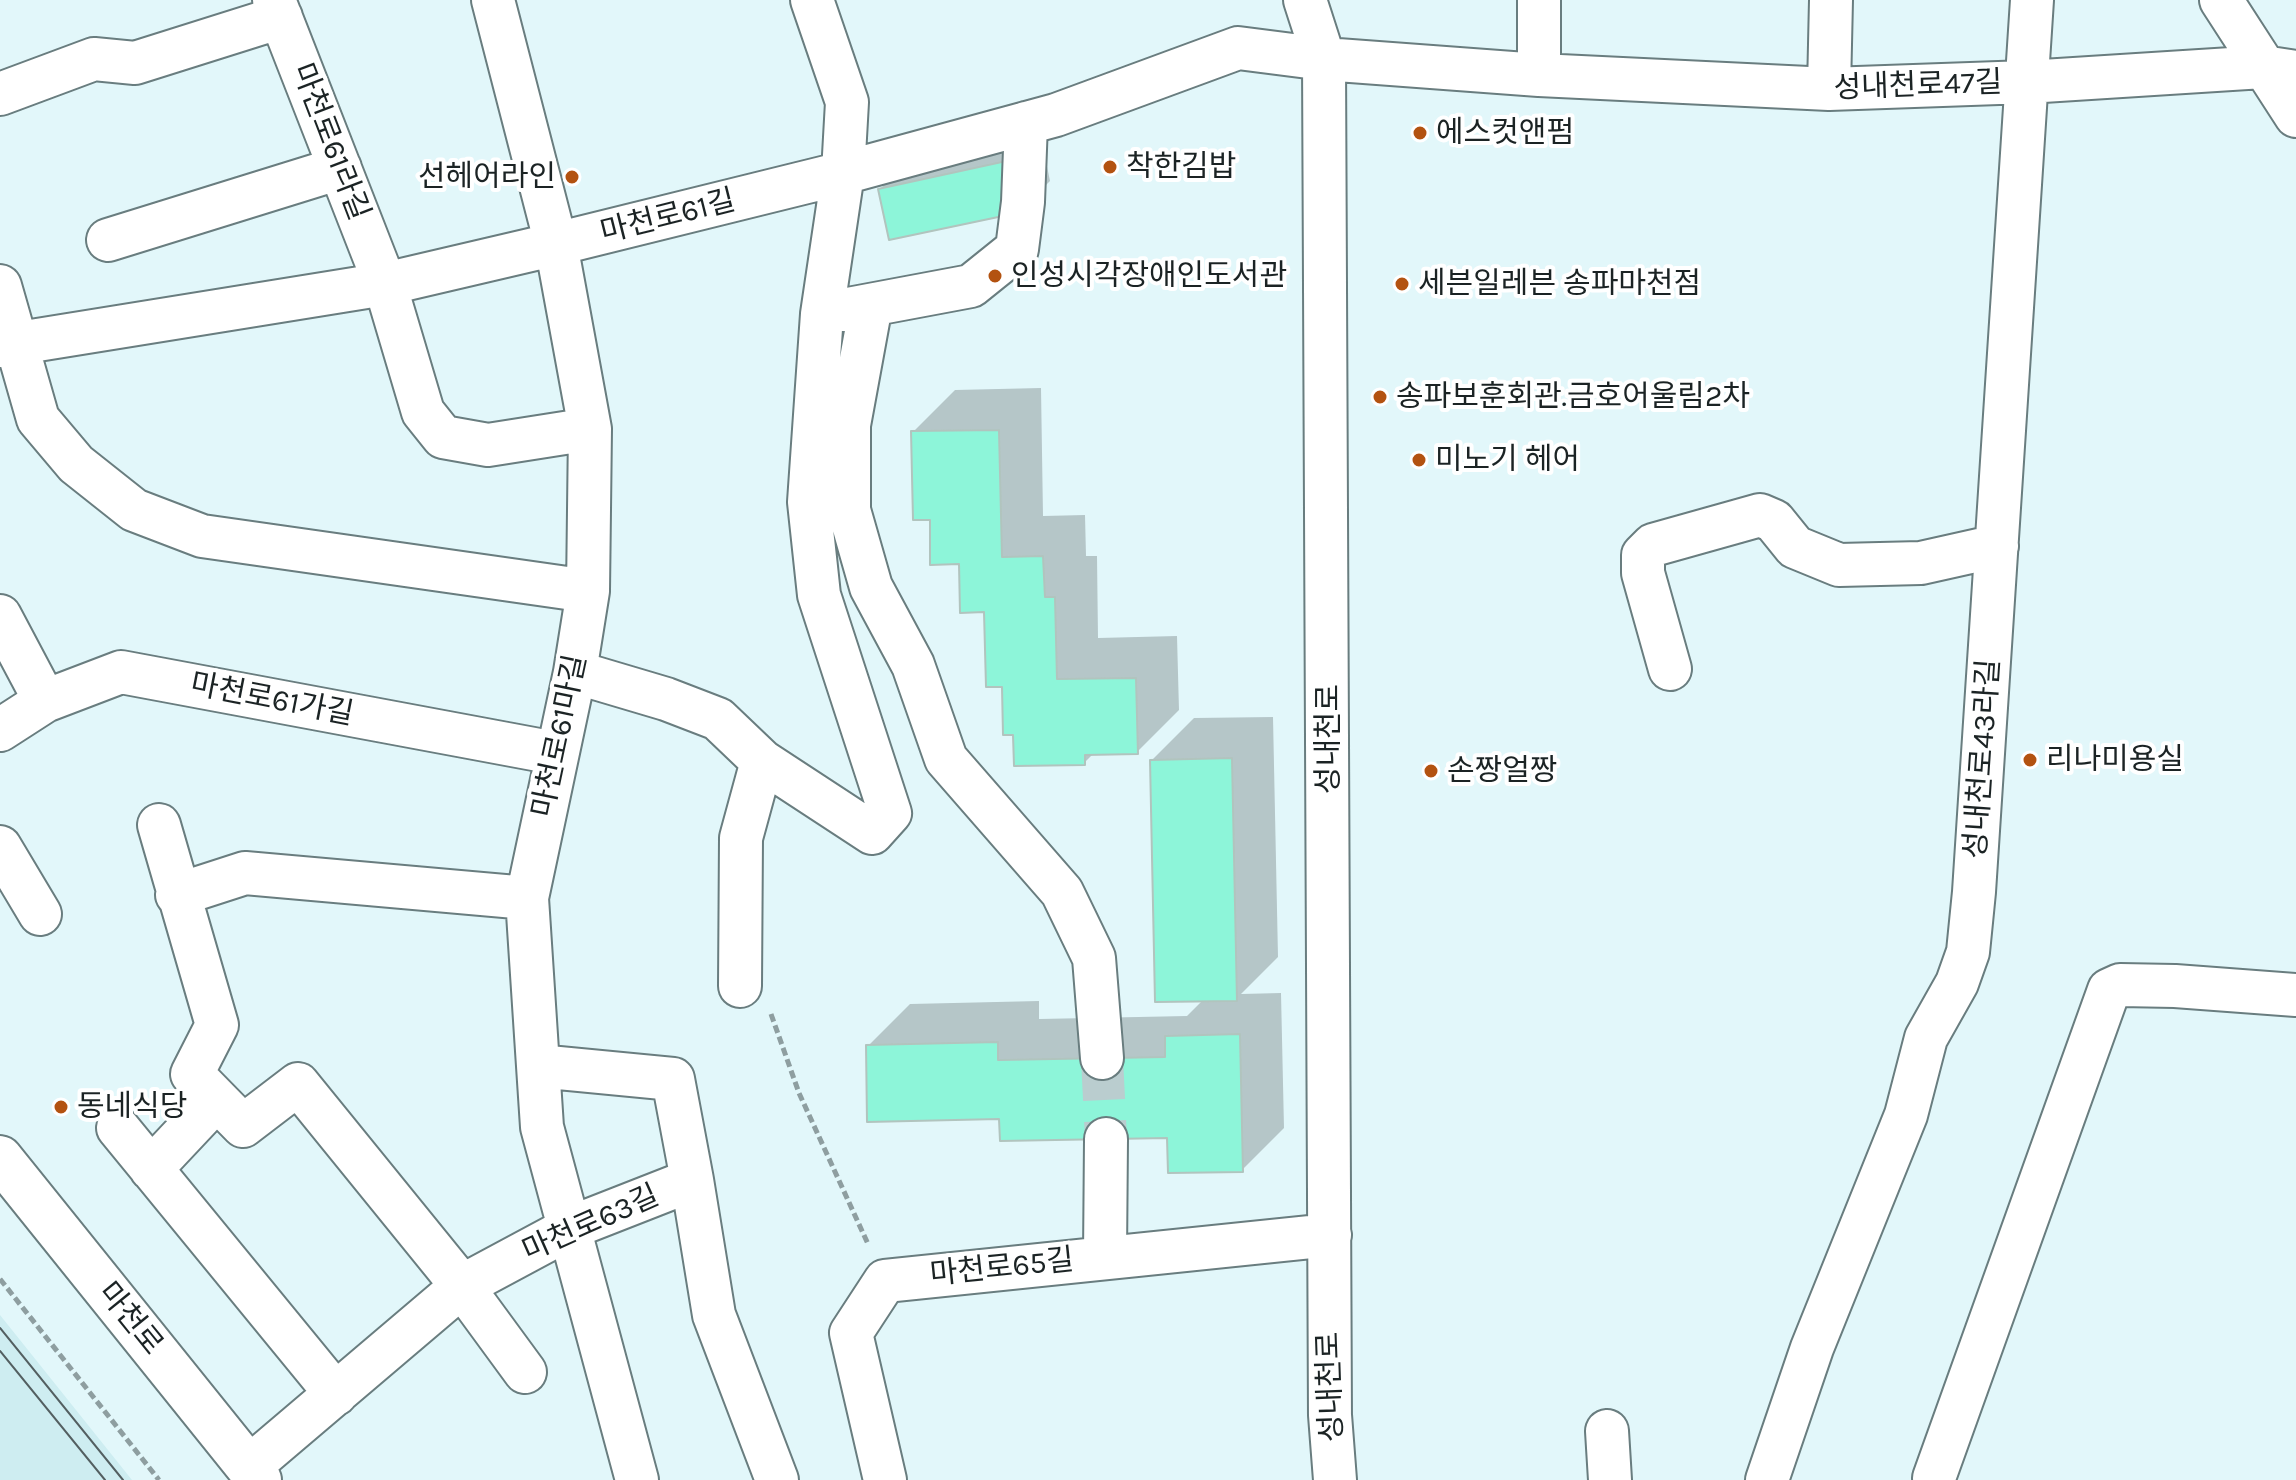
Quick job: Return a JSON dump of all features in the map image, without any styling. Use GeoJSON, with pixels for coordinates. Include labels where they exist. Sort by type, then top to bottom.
{"type":"FeatureCollection","features":[{"type":"Feature","properties":{"kind":"main road","name":"마천로"},"geometry":{"type":"LineString","coordinates":[[0,1158],[254,1474]]}},
{"type":"Feature","properties":{"kind":"street","name":"마천로61마길"},"geometry":{"type":"LineString","coordinates":[[493,0],[556,244],[590,429],[588,591],[575,672],[555,753],[527,898],[542,1127],[572,1227],[629,1476]]}},
{"type":"Feature","properties":{"kind":"street"},"geometry":{"type":"LineString","coordinates":[[575,672],[666,699],[718,719],[762,761],[872,833],[890,813],[819,595],[809,502],[822,314],[843,173],[847,102],[812,0]]}},
{"type":"Feature","properties":{"kind":"street","name":"성내천로"},"geometry":{"type":"LineString","coordinates":[[1305,0],[1324,59],[1330,1415],[1335,1480]]}},
{"type":"Feature","properties":{"kind":"street"},"geometry":{"type":"LineString","coordinates":[[1539,0],[1539,75]]}},
{"type":"Feature","properties":{"kind":"street"},"geometry":{"type":"LineString","coordinates":[[1829,89],[1831,0]]}},
{"type":"Feature","properties":{"kind":"street","name":"성내천로43라길"},"geometry":{"type":"LineString","coordinates":[[1767,1480],[1812,1348],[1906,1115],[1926,1038],[1957,983],[1968,952],[2032,0]]}},
{"type":"Feature","properties":{"kind":"street"},"geometry":{"type":"LineString","coordinates":[[2221,0],[2280,69],[2296,116]]}},
{"type":"Feature","properties":{"kind":"street"},"geometry":{"type":"LineString","coordinates":[[0,94],[94,59],[135,63],[277,8]]}},
{"type":"Feature","properties":{"kind":"street","name":"마천로61라길"},"geometry":{"type":"LineString","coordinates":[[277,8],[385,284],[423,412],[443,437],[488,445],[590,429]]}},
{"type":"Feature","properties":{"kind":"street","name":"마천로61길"},"geometry":{"type":"LineString","coordinates":[[8,345],[385,284],[556,244],[843,173],[1026,123],[1238,48],[1324,59]]}},
{"type":"Feature","properties":{"kind":"street","name":"성내천로47길"},"geometry":{"type":"LineString","coordinates":[[1324,59],[1539,75],[1829,89],[2280,69]]}},
{"type":"Feature","properties":{"kind":"street"},"geometry":{"type":"LineString","coordinates":[[822,314],[971,286],[1017,249],[1023,202],[1026,123]]}},
{"type":"Feature","properties":{"kind":"street"},"geometry":{"type":"LineString","coordinates":[[108,240],[340,168]]}},
{"type":"Feature","properties":{"kind":"street"},"geometry":{"type":"LineString","coordinates":[[0,286],[8,345],[38,419],[76,464],[134,510],[202,536],[588,591]]}},
{"type":"Feature","properties":{"kind":"street"},"geometry":{"type":"LineString","coordinates":[[871,305],[849,425],[849,510],[871,587],[913,665],[946,759],[1062,892],[1088,945],[1094,958],[1102,1058]]}},
{"type":"Feature","properties":{"kind":"street"},"geometry":{"type":"LineString","coordinates":[[1670,669],[1643,573],[1643,555],[1653,545],[1760,515],[1774,521],[1795,547],[1839,565],[1921,563],[1997,546]]}},
{"type":"Feature","properties":{"kind":"street"},"geometry":{"type":"LineString","coordinates":[[0,616],[45,701]]}},
{"type":"Feature","properties":{"kind":"street","name":"마천로61가길"},"geometry":{"type":"LineString","coordinates":[[0,730],[45,701],[121,672],[555,753]]}},
{"type":"Feature","properties":{"kind":"street"},"geometry":{"type":"LineString","coordinates":[[754,996],[741,838],[762,761]]}},
{"type":"Feature","properties":{"kind":"street"},"geometry":{"type":"LineString","coordinates":[[159,825],[217,1025],[192,1074],[215,1101],[243,1126],[298,1084],[462,1286],[525,1372]]}},
{"type":"Feature","properties":{"kind":"street"},"geometry":{"type":"LineString","coordinates":[[0,847],[40,914]]}},
{"type":"Feature","properties":{"kind":"street"},"geometry":{"type":"LineString","coordinates":[[177,895],[245,873],[527,898]]}},
{"type":"Feature","properties":{"kind":"street"},"geometry":{"type":"LineString","coordinates":[[1934,1478],[2109,990],[2120,985],[2175,986],[2296,995]]}},
{"type":"Feature","properties":{"kind":"street"},"geometry":{"type":"LineString","coordinates":[[538,1066],[673,1079],[692,1180]]}},
{"type":"Feature","properties":{"kind":"street"},"geometry":{"type":"LineString","coordinates":[[151,1169],[215,1101]]}},
{"type":"Feature","properties":{"kind":"street"},"geometry":{"type":"LineString","coordinates":[[118,1128],[336,1394]]}},
{"type":"Feature","properties":{"kind":"street"},"geometry":{"type":"LineString","coordinates":[[1105,1256],[1106,1139]]}},
{"type":"Feature","properties":{"kind":"street","name":"마천로63길"},"geometry":{"type":"LineString","coordinates":[[254,1474],[336,1394],[462,1286],[572,1227],[692,1180],[714,1315],[777,1480]]}},
{"type":"Feature","properties":{"kind":"street","name":"마천로65길"},"geometry":{"type":"LineString","coordinates":[[885,1281],[1330,1235]]}},
{"type":"Feature","properties":{"kind":"street"},"geometry":{"type":"LineString","coordinates":[[885,1281],[851,1333],[885,1480]]}},
{"type":"Feature","properties":{"kind":"street"},"geometry":{"type":"LineString","coordinates":[[1607,1431],[1610,1480]]}},
{"type":"Feature","properties":{"kind":"path"},"geometry":{"type":"LineString","coordinates":[[754,996],[885,1281]]}},
{"type":"Feature","properties":{"kind":"path"},"geometry":{"type":"LineString","coordinates":[[0,1279],[159,1480]]}},
{"type":"Feature","properties":{"kind":"shaded area"},"geometry":{"type":"Polygon","coordinates":[[[0,1315],[132,1480],[0,1480],[0,1315]]]}},
{"type":"Feature","properties":{"kind":"building"},"geometry":{"type":"Polygon","coordinates":[[[1011,160],[1022,212],[889,240],[878,189],[1011,160]]]}},
{"type":"Feature","properties":{"kind":"building"},"geometry":{"type":"Polygon","coordinates":[[[999,430],[1002,557],[1043,556],[1045,597],[1055,597],[1057,679],[1136,678],[1138,754],[1085,755],[1085,765],[1014,766],[1013,735],[1003,735],[1002,687],[986,687],[984,612],[960,613],[959,564],[930,565],[930,520],[913,520],[911,431],[999,430]]]}},
{"type":"Feature","properties":{"kind":"building"},"geometry":{"type":"Polygon","coordinates":[[[1232,758],[1237,1001],[1155,1002],[1150,760],[1232,758]]]}},
{"type":"Feature","properties":{"kind":"building"},"geometry":{"type":"Polygon","coordinates":[[[1240,1034],[1243,1172],[1168,1173],[1167,1138],[1000,1141],[999,1119],[867,1122],[866,1045],[998,1042],[998,1060],[1165,1057],[1165,1036],[1240,1034]]]}},
{"type":"Feature","properties":{"kind":"tunnel"},"geometry":{"type":"LineString","coordinates":[[1102,1058],[1106,1139]]}},
{"type":"Feature","properties":{"kind":"tram line"},"geometry":{"type":"LineString","coordinates":[[0,1328],[123,1480]]}},
{"type":"Feature","properties":{"kind":"tram line"},"geometry":{"type":"LineString","coordinates":[[0,1351],[105,1480]]}},
{"type":"Feature","properties":{"kind":"place","name":"에스컷앤펌"},"geometry":{"type":"Point","coordinates":[1420,133]}},
{"type":"Feature","properties":{"kind":"place","name":"착한김밥"},"geometry":{"type":"Point","coordinates":[1110,167]}},
{"type":"Feature","properties":{"kind":"place","name":"선헤어라인"},"geometry":{"type":"Point","coordinates":[572,177]}},
{"type":"Feature","properties":{"kind":"place","name":"인성시각장애인도서관"},"geometry":{"type":"Point","coordinates":[995,276]}},
{"type":"Feature","properties":{"kind":"place","name":"세븐일레븐 송파마천점"},"geometry":{"type":"Point","coordinates":[1402,284]}},
{"type":"Feature","properties":{"kind":"place","name":"송파보훈회관.금호어울림2차"},"geometry":{"type":"Point","coordinates":[1380,397]}},
{"type":"Feature","properties":{"kind":"place","name":"미노기 헤어"},"geometry":{"type":"Point","coordinates":[1419,460]}},
{"type":"Feature","properties":{"kind":"place","name":"리나미용실"},"geometry":{"type":"Point","coordinates":[2030,760]}},
{"type":"Feature","properties":{"kind":"place","name":"손짱얼짱"},"geometry":{"type":"Point","coordinates":[1431,771]}},
{"type":"Feature","properties":{"kind":"place","name":"동네식당"},"geometry":{"type":"Point","coordinates":[61,1107]}}]}
